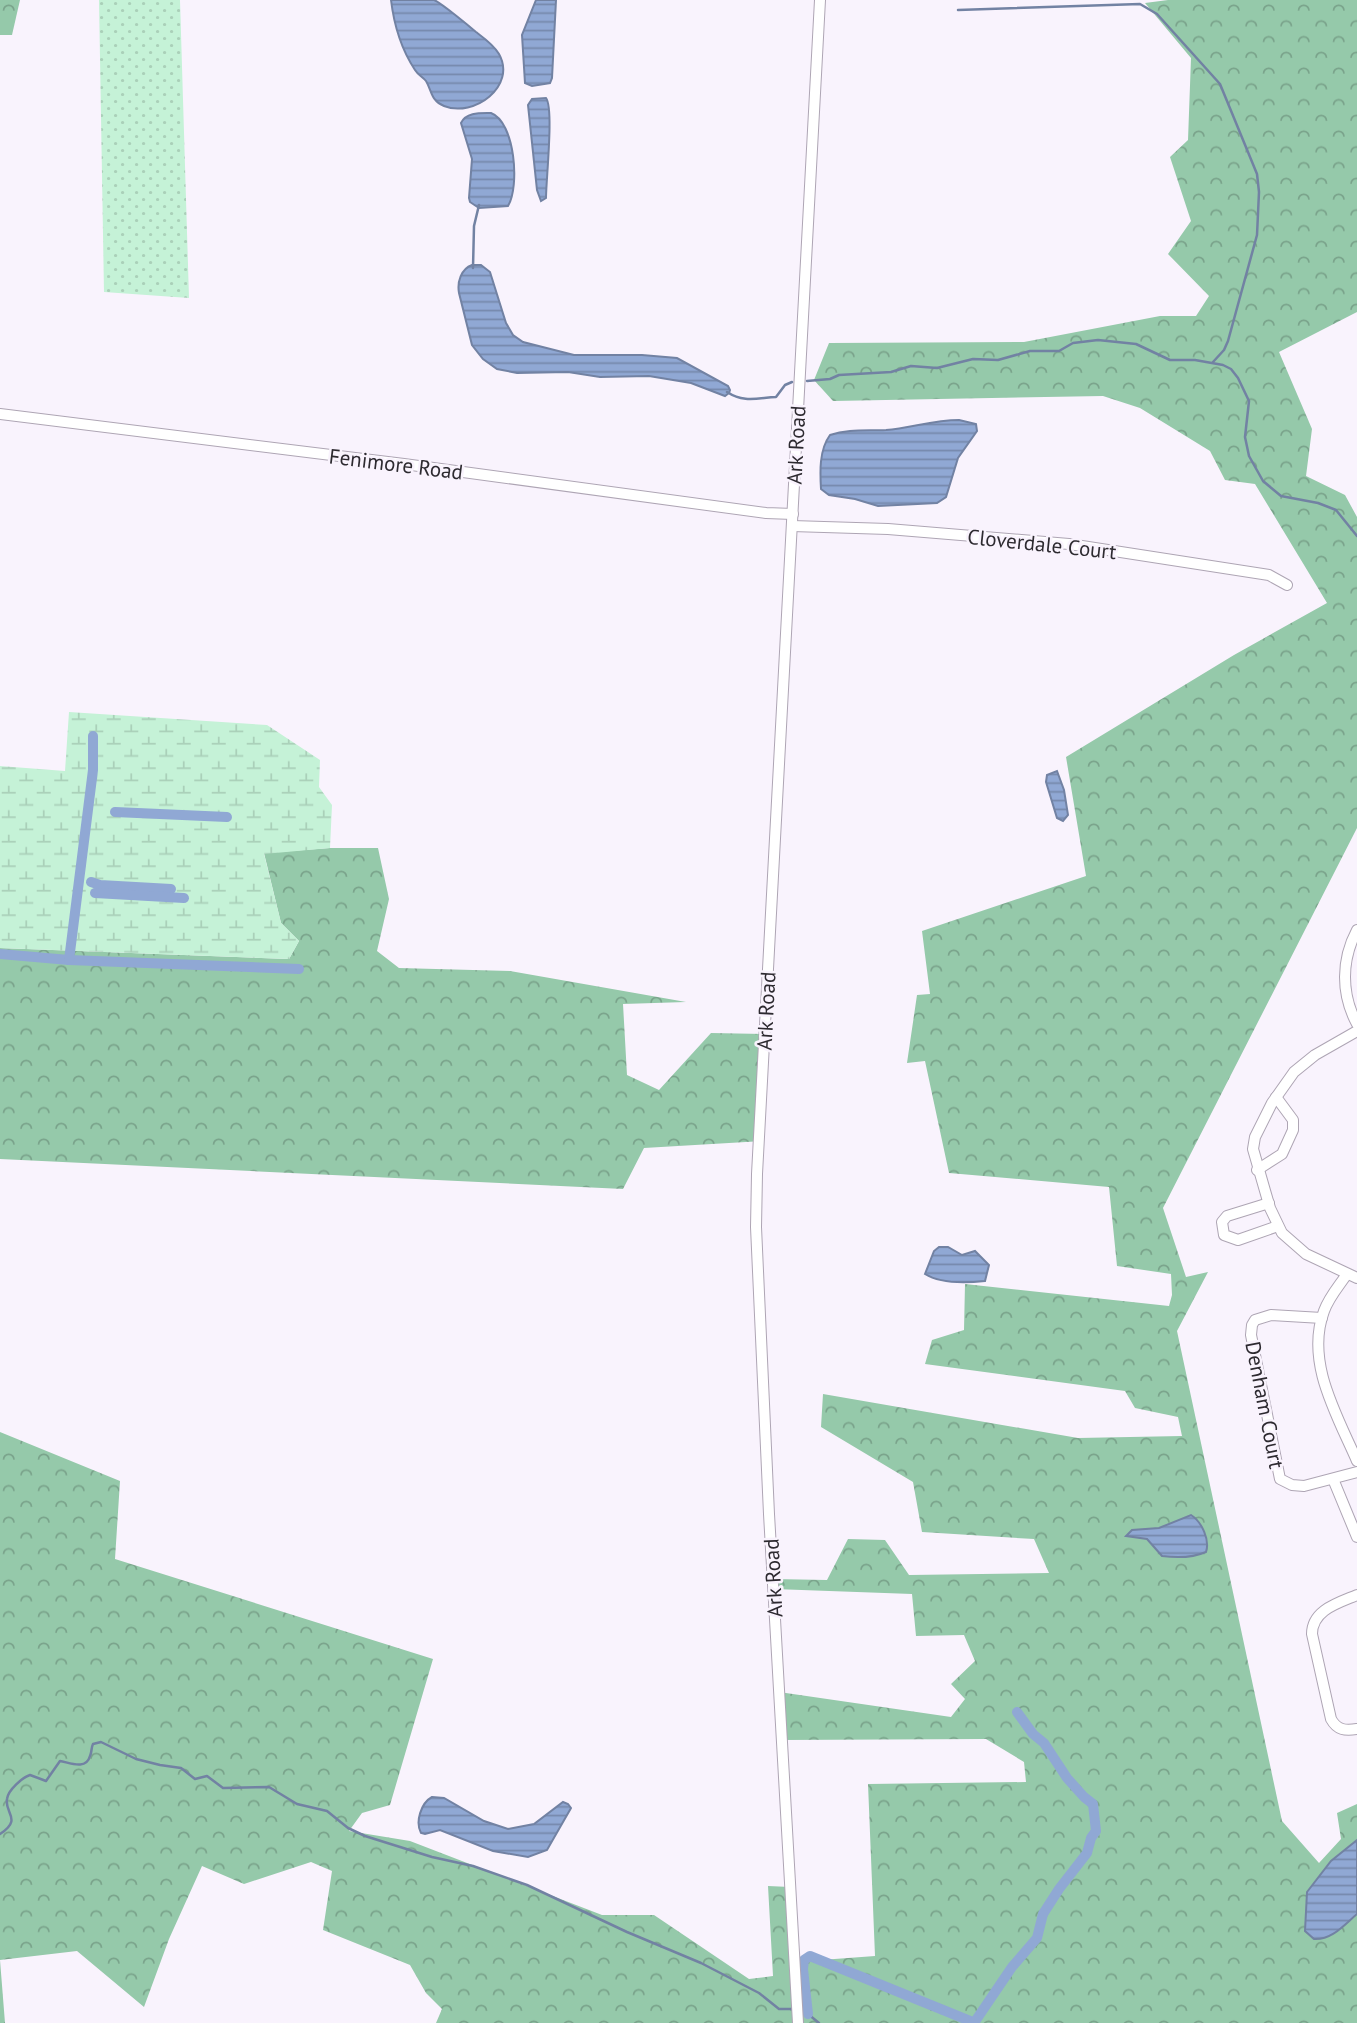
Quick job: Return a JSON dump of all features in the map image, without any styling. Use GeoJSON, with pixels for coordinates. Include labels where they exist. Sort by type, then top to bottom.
{"type":"FeatureCollection","features":[{"type":"Feature","properties":{"kind":"street","name":"Ark Road"},"geometry":{"type":"LineString","coordinates":[[798,2023],[769,1514],[756,1227],[820,0]]}},
{"type":"Feature","properties":{"kind":"street","name":"Fenimore Road"},"geometry":{"type":"LineString","coordinates":[[0,414],[404,464],[766,513],[793,513]]}},
{"type":"Feature","properties":{"kind":"street","name":"Cloverdale Court"},"geometry":{"type":"LineString","coordinates":[[792,526],[888,529],[1069,544],[1269,575],[1287,585]]}},
{"type":"Feature","properties":{"kind":"street"},"geometry":{"type":"LineString","coordinates":[[1357,930],[1346,956],[1345,966],[1347,998],[1357,1024]]}},
{"type":"Feature","properties":{"kind":"street"},"geometry":{"type":"LineString","coordinates":[[1357,1031],[1300,1066],[1276,1097],[1253,1143],[1257,1170],[1278,1226],[1298,1249],[1352,1276],[1332,1295],[1322,1318],[1318,1344],[1324,1382],[1357,1461]]}},
{"type":"Feature","properties":{"kind":"street"},"geometry":{"type":"LineString","coordinates":[[1257,1170],[1282,1154],[1293,1130],[1293,1120],[1276,1097]]}},
{"type":"Feature","properties":{"kind":"street"},"geometry":{"type":"LineString","coordinates":[[1269,1203],[1227,1216],[1222,1222],[1224,1234],[1227,1238],[1238,1240],[1278,1226]]}},
{"type":"Feature","properties":{"kind":"street","name":"Denham Court"},"geometry":{"type":"LineString","coordinates":[[1322,1318],[1265,1316],[1255,1320],[1252,1325],[1251,1335],[1280,1479],[1298,1486],[1357,1472]]}},
{"type":"Feature","properties":{"kind":"street"},"geometry":{"type":"LineString","coordinates":[[1334,1479],[1357,1537]]}},
{"type":"Feature","properties":{"kind":"street"},"geometry":{"type":"LineString","coordinates":[[1357,1595],[1319,1614],[1312,1627],[1312,1634],[1331,1718],[1334,1724],[1344,1730],[1357,1728]]}},
{"type":"Feature","properties":{"kind":"green space"},"geometry":{"type":"Polygon","coordinates":[[[0,0],[20,0],[12,35],[0,35],[0,0]]]}},
{"type":"Feature","properties":{"kind":"green space"},"geometry":{"type":"Polygon","coordinates":[[[99,0],[180,0],[189,298],[104,292],[99,0]]]}},
{"type":"Feature","properties":{"kind":"green space"},"geometry":{"type":"Polygon","coordinates":[[[1168,0],[1357,0],[1357,312],[1279,352],[1312,429],[1306,476],[1345,495],[1357,517],[1357,828],[1163,1208],[1186,1277],[1208,1272],[1177,1331],[1282,1821],[1319,1863],[1341,1839],[1337,1813],[1357,1804],[1357,2023],[436,2023],[442,2009],[426,1993],[410,1965],[323,1930],[332,1871],[311,1862],[244,1884],[202,1866],[169,1939],[144,2007],[77,1951],[0,1960],[0,1432],[120,1481],[115,1559],[433,1659],[390,1805],[362,1813],[349,1831],[410,1841],[602,1915],[654,1915],[749,1979],[773,1976],[768,1886],[790,1887],[794,1962],[875,1956],[868,1784],[1026,1782],[1024,1762],[986,1739],[782,1740],[779,1692],[951,1717],[965,1699],[951,1684],[975,1661],[964,1635],[916,1636],[912,1594],[774,1589],[773,1579],[827,1580],[848,1539],[885,1540],[909,1575],[1049,1573],[1034,1539],[922,1532],[913,1482],[821,1427],[823,1394],[1078,1438],[1182,1436],[1178,1417],[1135,1408],[1125,1391],[925,1364],[932,1340],[964,1330],[965,1284],[1169,1306],[1172,1295],[1171,1274],[1117,1266],[1109,1187],[949,1173],[925,1061],[907,1063],[917,995],[930,994],[922,931],[1086,876],[1066,757],[1234,655],[1327,603],[1255,484],[1225,480],[1210,451],[1140,408],[1103,396],[833,401],[814,380],[829,343],[1024,342],[1160,316],[1196,316],[1209,296],[1168,254],[1191,221],[1170,157],[1188,140],[1191,58],[1145,3],[1168,0]]]}},
{"type":"Feature","properties":{"kind":"green space"},"geometry":{"type":"Polygon","coordinates":[[[69,712],[267,725],[320,760],[319,787],[332,805],[330,848],[264,854],[281,923],[299,941],[289,959],[0,948],[0,766],[65,771],[69,712]]]}},
{"type":"Feature","properties":{"kind":"green space"},"geometry":{"type":"Polygon","coordinates":[[[330,848],[378,848],[389,899],[377,951],[399,968],[510,971],[686,1002],[623,1004],[627,1075],[659,1090],[711,1033],[767,1034],[763,1141],[644,1148],[623,1189],[0,1159],[0,948],[289,959],[299,941],[281,923],[264,853],[330,848]]]}},
{"type":"Feature","properties":{"kind":"green space"},"geometry":{"type":"Polygon","coordinates":[[[0,1960],[5,2023],[0,2023],[0,1960]]]}},
{"type":"Feature","properties":{"kind":"water"},"geometry":{"type":"Polygon","coordinates":[[[391,0],[434,0],[492,45],[503,66],[502,77],[490,96],[479,103],[456,109],[437,101],[406,54],[396,28],[391,0]]]}},
{"type":"Feature","properties":{"kind":"water"},"geometry":{"type":"Polygon","coordinates":[[[536,0],[556,0],[552,78],[550,83],[532,86],[525,83],[522,35],[536,0]]]}},
{"type":"Feature","properties":{"kind":"water"},"geometry":{"type":"Polygon","coordinates":[[[546,98],[549,145],[546,198],[541,201],[537,190],[528,105],[532,99],[546,98]]]}},
{"type":"Feature","properties":{"kind":"water"},"geometry":{"type":"Polygon","coordinates":[[[491,113],[499,119],[510,141],[514,184],[508,206],[479,208],[470,202],[469,198],[472,159],[461,123],[470,115],[491,113]]]}},
{"type":"Feature","properties":{"kind":"water"},"geometry":{"type":"Polygon","coordinates":[[[472,265],[481,265],[490,272],[506,323],[513,335],[523,342],[574,355],[677,358],[728,386],[729,393],[725,396],[691,383],[649,376],[600,377],[568,372],[517,373],[497,369],[483,359],[472,345],[459,293],[461,276],[472,265]]]}},
{"type":"Feature","properties":{"kind":"water"},"geometry":{"type":"Polygon","coordinates":[[[959,420],[976,424],[977,431],[958,458],[946,497],[937,503],[878,506],[829,495],[821,489],[822,454],[830,435],[959,420]]]}},
{"type":"Feature","properties":{"kind":"water"},"geometry":{"type":"Polygon","coordinates":[[[1057,771],[1064,790],[1068,815],[1063,821],[1057,818],[1046,782],[1047,775],[1057,771]]]}},
{"type":"Feature","properties":{"kind":"water"},"geometry":{"type":"Polygon","coordinates":[[[939,1247],[948,1247],[962,1255],[975,1251],[989,1265],[985,1281],[946,1281],[925,1274],[934,1251],[939,1247]]]}},
{"type":"Feature","properties":{"kind":"water"},"geometry":{"type":"Polygon","coordinates":[[[1191,1515],[1199,1522],[1206,1537],[1206,1552],[1201,1554],[1184,1557],[1162,1556],[1147,1539],[1126,1536],[1132,1530],[1159,1528],[1191,1515]]]}},
{"type":"Feature","properties":{"kind":"water"},"geometry":{"type":"Polygon","coordinates":[[[432,1797],[444,1798],[484,1821],[508,1829],[534,1824],[563,1802],[571,1808],[547,1850],[528,1857],[493,1851],[440,1830],[421,1833],[420,1813],[432,1797]]]}},
{"type":"Feature","properties":{"kind":"water"},"geometry":{"type":"Polygon","coordinates":[[[1357,1840],[1357,1914],[1332,1934],[1314,1939],[1305,1931],[1307,1892],[1331,1861],[1357,1840]]]}},
{"type":"Feature","properties":{"kind":"waterway"},"geometry":{"type":"LineString","coordinates":[[958,10],[1140,4],[1157,14],[1220,84],[1257,174],[1259,192],[1257,235],[1228,341],[1213,362]]}},
{"type":"Feature","properties":{"kind":"waterway"},"geometry":{"type":"LineString","coordinates":[[473,268],[474,226],[479,205]]}},
{"type":"Feature","properties":{"kind":"waterway"},"geometry":{"type":"LineString","coordinates":[[807,381],[830,379],[839,375],[891,372],[911,366],[937,368],[973,359],[998,360],[1030,351],[1059,351],[1073,343],[1098,340],[1136,344],[1170,360],[1195,360],[1223,365],[1231,369],[1238,378],[1249,401],[1245,437],[1249,456],[1263,481],[1281,496],[1318,503],[1336,510],[1357,536]]}},
{"type":"Feature","properties":{"kind":"waterway"},"geometry":{"type":"LineString","coordinates":[[727,392],[745,399],[776,397],[785,385],[792,382]]}},
{"type":"Feature","properties":{"kind":"waterway"},"geometry":{"type":"LineString","coordinates":[[69,960],[93,770],[93,736]]}},
{"type":"Feature","properties":{"kind":"waterway"},"geometry":{"type":"LineString","coordinates":[[115,812],[227,817]]}},
{"type":"Feature","properties":{"kind":"waterway"},"geometry":{"type":"LineString","coordinates":[[91,882],[100,885],[171,889]]}},
{"type":"Feature","properties":{"kind":"waterway"},"geometry":{"type":"LineString","coordinates":[[95,893],[184,898]]}},
{"type":"Feature","properties":{"kind":"waterway"},"geometry":{"type":"LineString","coordinates":[[0,954],[69,960],[299,969]]}},
{"type":"Feature","properties":{"kind":"waterway"},"geometry":{"type":"LineString","coordinates":[[974,2023],[1012,1967],[1037,1938],[1043,1914],[1087,1853],[1096,1831],[1093,1804],[1067,1778],[1044,1743],[1033,1734],[1017,1712]]}},
{"type":"Feature","properties":{"kind":"waterway"},"geometry":{"type":"LineString","coordinates":[[0,1834],[12,1820],[7,1799],[16,1784],[30,1775],[46,1781],[60,1761],[85,1763],[93,1744],[101,1742],[136,1759],[181,1768],[195,1779],[207,1776],[223,1788],[269,1787],[297,1804],[327,1811],[348,1828],[365,1836],[432,1857],[473,1866],[527,1885],[701,1963],[759,1993],[779,2009],[792,2009]]}},
{"type":"Feature","properties":{"kind":"waterway"},"geometry":{"type":"LineString","coordinates":[[808,2014],[803,1969],[804,1960],[810,1956],[975,2023]]}},
{"type":"Feature","properties":{"kind":"waterway"},"geometry":{"type":"LineString","coordinates":[[808,2014],[819,2023]]}}]}
